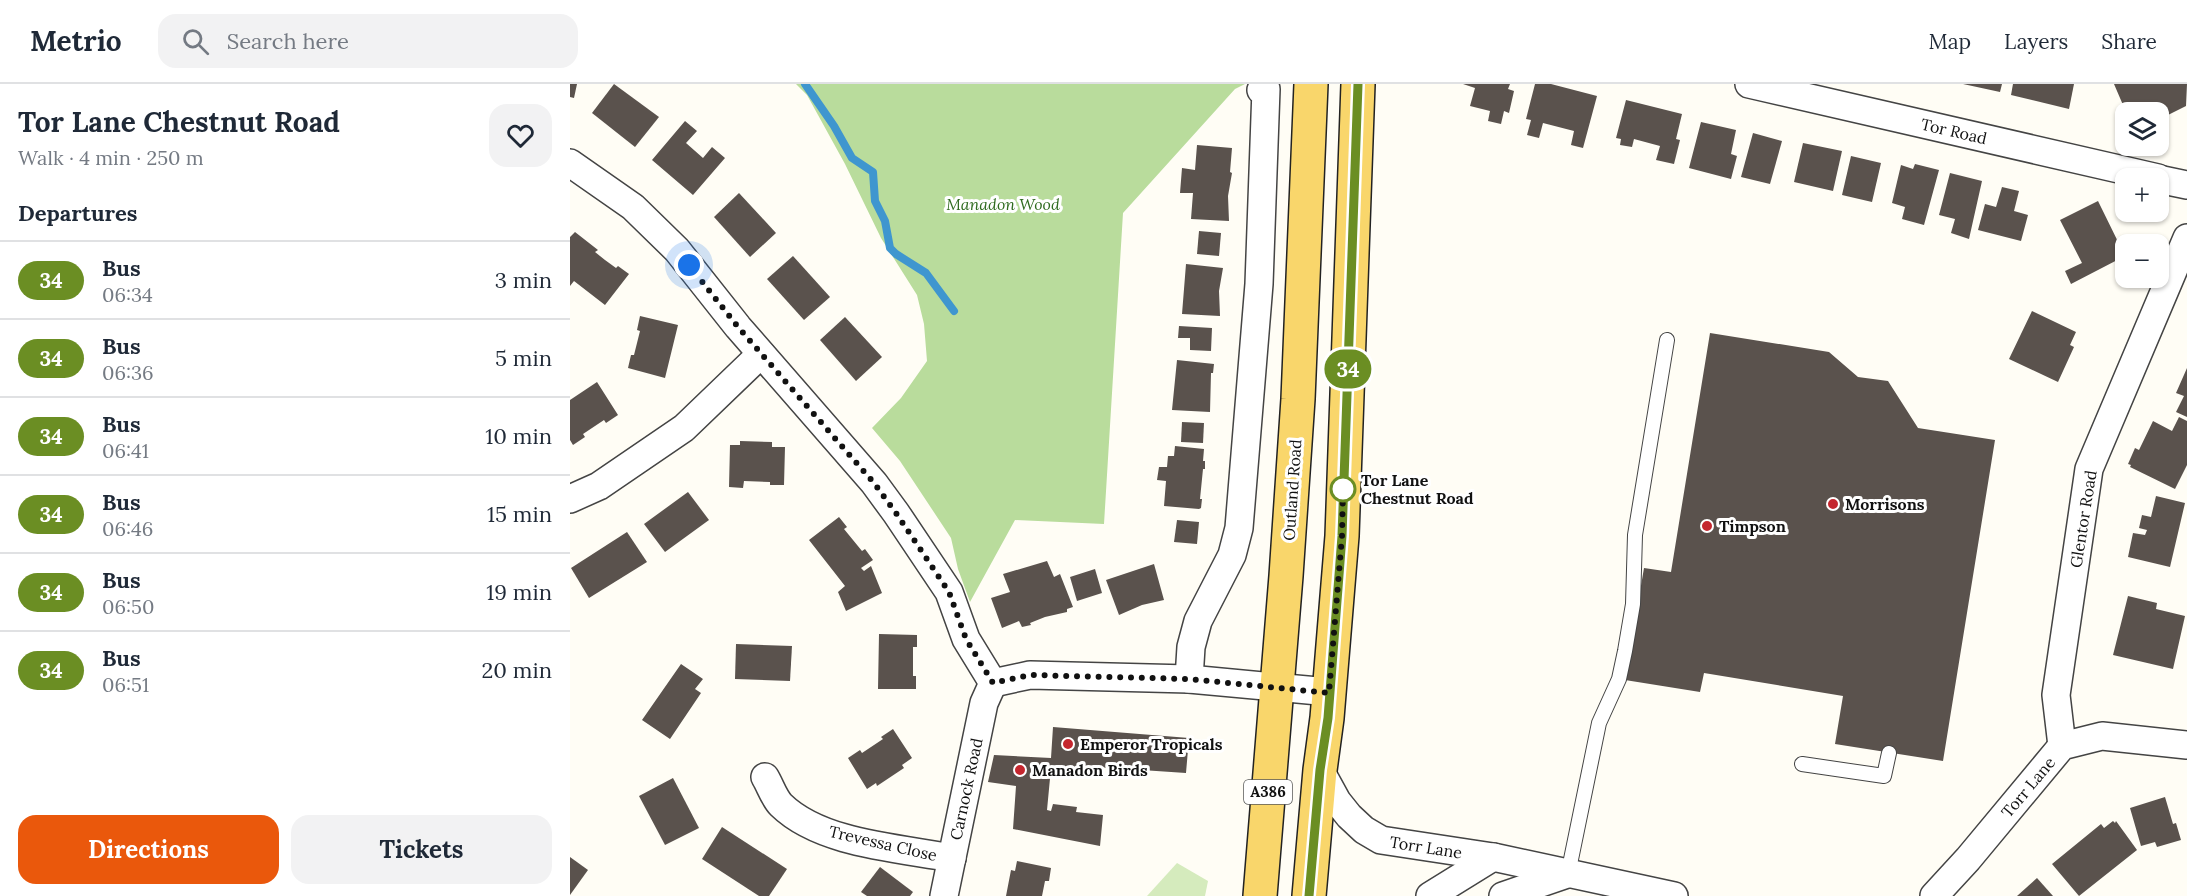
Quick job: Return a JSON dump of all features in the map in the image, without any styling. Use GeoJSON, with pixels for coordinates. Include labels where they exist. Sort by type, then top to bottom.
{"type":"FeatureCollection","features":[{"type":"Feature","properties":{"kind":"main road","name":"Outland Road"},"geometry":{"type":"LineString","coordinates":[[1260,896],[1298,399],[1311,84]]}},
{"type":"Feature","properties":{"kind":"main road"},"geometry":{"type":"LineString","coordinates":[[1309,896],[1320,770],[1328,718],[1342,536],[1358,84]]}},
{"type":"Feature","properties":{"kind":"street","name":"Tor Road"},"geometry":{"type":"LineString","coordinates":[[1749,84],[2115,169]]}},
{"type":"Feature","properties":{"kind":"street"},"geometry":{"type":"LineString","coordinates":[[1189,679],[1191,647],[1198,621],[1232,555],[1239,528],[1259,284],[1266,89],[1261,90]]}},
{"type":"Feature","properties":{"kind":"street"},"geometry":{"type":"LineString","coordinates":[[570,164],[633,207],[677,250],[761,354],[874,483],[949,592],[966,639],[993,683],[1030,675],[1189,679],[1329,693]]}},
{"type":"Feature","properties":{"kind":"street","name":"Tor Road"},"geometry":{"type":"LineString","coordinates":[[2169,181],[2187,185]]}},
{"type":"Feature","properties":{"kind":"street","name":"Glentor Road"},"geometry":{"type":"LineString","coordinates":[[2062,746],[2056,695],[2089,469],[2187,238]]}},
{"type":"Feature","properties":{"kind":"street"},"geometry":{"type":"LineString","coordinates":[[570,499],[599,486],[684,428],[761,354]]}},
{"type":"Feature","properties":{"kind":"street","name":"Carnock Road"},"geometry":{"type":"LineString","coordinates":[[944,896],[984,703],[993,683]]}},
{"type":"Feature","properties":{"kind":"street","name":"Torr Lane"},"geometry":{"type":"LineString","coordinates":[[1934,896],[1968,859],[2062,746],[2102,736],[2187,745]]}},
{"type":"Feature","properties":{"kind":"street","name":"Torr Lane"},"geometry":{"type":"LineString","coordinates":[[1320,770],[1337,801],[1349,816],[1364,830],[1381,840],[1493,857],[1674,896]]}},
{"type":"Feature","properties":{"kind":"street","name":"Trevessa Close"},"geometry":{"type":"LineString","coordinates":[[765,777],[780,804],[812,826],[854,840],[952,858]]}},
{"type":"Feature","properties":{"kind":"street","name":"Torr Lane"},"geometry":{"type":"LineString","coordinates":[[1430,896],[1493,857]]}},
{"type":"Feature","properties":{"kind":"street"},"geometry":{"type":"LineString","coordinates":[[1503,896],[1568,874]]}},
{"type":"Feature","properties":{"kind":"lane"},"geometry":{"type":"LineString","coordinates":[[1568,874],[1599,723],[1619,679],[1633,604],[1635,535],[1667,340]]}},
{"type":"Feature","properties":{"kind":"lane"},"geometry":{"type":"LineString","coordinates":[[1803,764],[1884,777],[1889,753]]}},
{"type":"Feature","properties":{"kind":"green space","name":"Manadon Wood"},"geometry":{"type":"Polygon","coordinates":[[[796,84],[1245,84],[1235,89],[1123,213],[1104,524],[1015,520],[970,602],[958,569],[951,538],[900,461],[872,428],[901,398],[927,361],[924,324],[917,295],[881,238],[845,164],[807,95],[796,84]]]}},
{"type":"Feature","properties":{"kind":"green space"},"geometry":{"type":"Polygon","coordinates":[[[1177,863],[1208,881],[1205,896],[1147,896],[1177,863]]]}},
{"type":"Feature","properties":{"kind":"building"},"geometry":{"type":"Polygon","coordinates":[[[570,84],[577,84],[574,98],[570,97],[570,84]]]}},
{"type":"Feature","properties":{"kind":"building"},"geometry":{"type":"Polygon","coordinates":[[[614,84],[659,117],[635,147],[592,113],[614,84]]]}},
{"type":"Feature","properties":{"kind":"building"},"geometry":{"type":"Polygon","coordinates":[[[1463,84],[1510,84],[1508,89],[1514,91],[1509,113],[1504,111],[1501,124],[1488,121],[1490,111],[1470,106],[1475,88],[1463,84]]]}},
{"type":"Feature","properties":{"kind":"building"},"geometry":{"type":"Polygon","coordinates":[[[1535,84],[1551,84],[1597,96],[1583,148],[1571,145],[1574,131],[1543,123],[1539,138],[1527,135],[1531,120],[1526,119],[1535,84]]]}},
{"type":"Feature","properties":{"kind":"building"},"geometry":{"type":"Polygon","coordinates":[[[1963,84],[2002,84],[2000,92],[1963,84]]]}},
{"type":"Feature","properties":{"kind":"building"},"geometry":{"type":"Polygon","coordinates":[[[2013,84],[2074,84],[2069,109],[2011,95],[2013,84]]]}},
{"type":"Feature","properties":{"kind":"building"},"geometry":{"type":"Polygon","coordinates":[[[2114,84],[2187,84],[2186,106],[2169,114],[2169,102],[2122,102],[2114,84]]]}},
{"type":"Feature","properties":{"kind":"building"},"geometry":{"type":"Polygon","coordinates":[[[1626,100],[1682,114],[1676,139],[1680,140],[1674,164],[1656,160],[1660,146],[1634,139],[1632,147],[1620,145],[1621,139],[1616,138],[1626,100]]]}},
{"type":"Feature","properties":{"kind":"building"},"geometry":{"type":"Polygon","coordinates":[[[685,121],[697,131],[686,143],[703,158],[712,147],[725,158],[693,195],[652,160],[685,121]]]}},
{"type":"Feature","properties":{"kind":"building"},"geometry":{"type":"Polygon","coordinates":[[[1701,122],[1736,130],[1731,154],[1737,156],[1731,179],[1689,168],[1701,122]]]}},
{"type":"Feature","properties":{"kind":"building"},"geometry":{"type":"Polygon","coordinates":[[[1753,133],[1782,141],[1770,184],[1741,177],[1753,133]]]}},
{"type":"Feature","properties":{"kind":"building"},"geometry":{"type":"Polygon","coordinates":[[[1803,143],[1842,151],[1833,191],[1794,182],[1803,143]]]}},
{"type":"Feature","properties":{"kind":"building"},"geometry":{"type":"Polygon","coordinates":[[[1197,145],[1232,148],[1230,172],[1232,173],[1228,196],[1229,221],[1191,219],[1193,193],[1180,193],[1182,168],[1195,170],[1197,145]]]}},
{"type":"Feature","properties":{"kind":"building"},"geometry":{"type":"Polygon","coordinates":[[[1851,156],[1881,163],[1872,202],[1842,195],[1851,156]]]}},
{"type":"Feature","properties":{"kind":"building"},"geometry":{"type":"Polygon","coordinates":[[[1915,164],[1939,170],[1924,225],[1902,219],[1905,207],[1892,203],[1901,165],[1913,169],[1915,164]]]}},
{"type":"Feature","properties":{"kind":"building"},"geometry":{"type":"Polygon","coordinates":[[[1950,173],[1982,181],[1969,239],[1951,233],[1955,219],[1939,215],[1950,173]]]}},
{"type":"Feature","properties":{"kind":"building"},"geometry":{"type":"Polygon","coordinates":[[[2002,187],[2019,191],[2014,211],[2028,215],[2021,241],[1978,230],[1985,204],[1996,207],[2002,187]]]}},
{"type":"Feature","properties":{"kind":"building"},"geometry":{"type":"Polygon","coordinates":[[[739,193],[776,233],[750,257],[714,217],[739,193]]]}},
{"type":"Feature","properties":{"kind":"building"},"geometry":{"type":"Polygon","coordinates":[[[2098,201],[2115,236],[2115,261],[2071,284],[2065,271],[2082,263],[2060,220],[2098,201]]]}},
{"type":"Feature","properties":{"kind":"building"},"geometry":{"type":"Polygon","coordinates":[[[1199,231],[1221,233],[1219,256],[1197,254],[1199,231]]]}},
{"type":"Feature","properties":{"kind":"building"},"geometry":{"type":"Polygon","coordinates":[[[575,232],[598,250],[595,252],[605,260],[629,274],[605,305],[574,281],[570,286],[570,237],[575,232]]]}},
{"type":"Feature","properties":{"kind":"building"},"geometry":{"type":"Polygon","coordinates":[[[793,256],[830,297],[804,320],[767,279],[793,256]]]}},
{"type":"Feature","properties":{"kind":"building"},"geometry":{"type":"Polygon","coordinates":[[[1186,264],[1223,268],[1219,291],[1220,316],[1182,314],[1186,264]]]}},
{"type":"Feature","properties":{"kind":"building"},"geometry":{"type":"Polygon","coordinates":[[[2032,311],[2076,332],[2070,345],[2074,347],[2058,382],[2009,359],[2032,311]]]}},
{"type":"Feature","properties":{"kind":"building"},"geometry":{"type":"Polygon","coordinates":[[[640,316],[678,325],[665,378],[628,368],[640,331],[637,330],[640,316]]]}},
{"type":"Feature","properties":{"kind":"building"},"geometry":{"type":"Polygon","coordinates":[[[845,317],[882,357],[856,381],[820,340],[845,317]]]}},
{"type":"Feature","properties":{"kind":"building"},"geometry":{"type":"Polygon","coordinates":[[[1179,326],[1212,328],[1211,351],[1190,350],[1190,338],[1178,338],[1179,326]]]}},
{"type":"Feature","properties":{"kind":"building","name":"Morrisons"},"geometry":{"type":"Polygon","coordinates":[[[1710,333],[1829,352],[1858,377],[1888,381],[1918,428],[1995,440],[1943,761],[1835,744],[1843,696],[1704,673],[1700,692],[1625,680],[1644,568],[1671,572],[1710,333]]]}},
{"type":"Feature","properties":{"kind":"building"},"geometry":{"type":"Polygon","coordinates":[[[1177,360],[1214,364],[1213,373],[1211,373],[1210,412],[1172,410],[1177,360]]]}},
{"type":"Feature","properties":{"kind":"building"},"geometry":{"type":"Polygon","coordinates":[[[2187,368],[2187,417],[2176,412],[2184,396],[2176,393],[2187,368]]]}},
{"type":"Feature","properties":{"kind":"building"},"geometry":{"type":"Polygon","coordinates":[[[597,382],[618,415],[606,423],[604,420],[583,434],[585,437],[573,445],[570,440],[570,400],[597,382]]]}},
{"type":"Feature","properties":{"kind":"building"},"geometry":{"type":"Polygon","coordinates":[[[2179,417],[2187,421],[2187,465],[2175,489],[2128,464],[2135,448],[2139,450],[2153,421],[2172,431],[2179,417]]]}},
{"type":"Feature","properties":{"kind":"building"},"geometry":{"type":"Polygon","coordinates":[[[1182,422],[1204,423],[1203,443],[1181,442],[1182,422]]]}},
{"type":"Feature","properties":{"kind":"building"},"geometry":{"type":"Polygon","coordinates":[[[740,441],[772,442],[772,447],[785,447],[784,485],[744,481],[743,488],[729,487],[730,445],[740,445],[740,441]]]}},
{"type":"Feature","properties":{"kind":"building"},"geometry":{"type":"Polygon","coordinates":[[[1175,446],[1204,449],[1205,469],[1203,469],[1200,499],[1202,499],[1199,509],[1164,506],[1166,481],[1157,480],[1159,467],[1167,467],[1168,456],[1174,456],[1175,446]]]}},
{"type":"Feature","properties":{"kind":"building"},"geometry":{"type":"Polygon","coordinates":[[[688,492],[709,520],[665,552],[644,524],[688,492]]]}},
{"type":"Feature","properties":{"kind":"building"},"geometry":{"type":"Polygon","coordinates":[[[2156,496],[2185,503],[2170,567],[2128,557],[2133,533],[2145,535],[2147,530],[2139,528],[2142,515],[2151,517],[2156,496]]]}},
{"type":"Feature","properties":{"kind":"building"},"geometry":{"type":"Polygon","coordinates":[[[839,517],[847,527],[844,529],[862,551],[865,549],[873,560],[861,568],[864,571],[871,566],[882,593],[846,611],[838,592],[845,586],[809,540],[839,517]]]}},
{"type":"Feature","properties":{"kind":"building"},"geometry":{"type":"Polygon","coordinates":[[[1177,520],[1199,522],[1197,544],[1174,542],[1177,520]]]}},
{"type":"Feature","properties":{"kind":"building"},"geometry":{"type":"Polygon","coordinates":[[[627,532],[647,562],[589,598],[571,568],[627,532]]]}},
{"type":"Feature","properties":{"kind":"building"},"geometry":{"type":"Polygon","coordinates":[[[1047,561],[1054,577],[1060,574],[1073,607],[1067,609],[1067,612],[1030,623],[1031,625],[1022,627],[1019,621],[1002,628],[991,598],[1010,592],[1003,574],[1047,561]]]}},
{"type":"Feature","properties":{"kind":"building"},"geometry":{"type":"Polygon","coordinates":[[[1154,564],[1164,600],[1142,605],[1119,615],[1106,580],[1154,564]]]}},
{"type":"Feature","properties":{"kind":"building"},"geometry":{"type":"Polygon","coordinates":[[[1095,569],[1102,593],[1077,601],[1070,577],[1095,569]]]}},
{"type":"Feature","properties":{"kind":"building"},"geometry":{"type":"Polygon","coordinates":[[[2128,596],[2157,603],[2156,609],[2185,616],[2173,669],[2113,655],[2128,596]]]}},
{"type":"Feature","properties":{"kind":"building"},"geometry":{"type":"Polygon","coordinates":[[[879,634],[917,635],[917,647],[913,647],[913,676],[916,676],[916,689],[878,689],[879,634]]]}},
{"type":"Feature","properties":{"kind":"building"},"geometry":{"type":"Polygon","coordinates":[[[736,644],[792,646],[790,681],[735,679],[736,644]]]}},
{"type":"Feature","properties":{"kind":"building"},"geometry":{"type":"Polygon","coordinates":[[[681,664],[703,679],[695,689],[701,693],[670,739],[642,720],[681,664]]]}},
{"type":"Feature","properties":{"kind":"building"},"geometry":{"type":"Polygon","coordinates":[[[1053,727],[1189,738],[1186,773],[1082,766],[1083,769],[1051,768],[1047,810],[1051,811],[1053,804],[1077,807],[1076,812],[1103,815],[1100,846],[1013,829],[1016,786],[988,782],[994,755],[1051,758],[1053,727]]]}},
{"type":"Feature","properties":{"kind":"building"},"geometry":{"type":"Polygon","coordinates":[[[893,729],[912,758],[902,765],[904,768],[877,786],[876,783],[867,789],[848,758],[860,750],[862,753],[893,729]]]}},
{"type":"Feature","properties":{"kind":"building"},"geometry":{"type":"Polygon","coordinates":[[[673,778],[699,828],[665,845],[639,796],[673,778]]]}},
{"type":"Feature","properties":{"kind":"building"},"geometry":{"type":"Polygon","coordinates":[[[2165,797],[2173,824],[2176,823],[2181,840],[2157,847],[2155,842],[2141,846],[2130,808],[2165,797]]]}},
{"type":"Feature","properties":{"kind":"building"},"geometry":{"type":"Polygon","coordinates":[[[2113,821],[2115,823],[2116,821],[2137,850],[2079,896],[2052,864],[2101,824],[2104,828],[2113,821]]]}},
{"type":"Feature","properties":{"kind":"building"},"geometry":{"type":"Polygon","coordinates":[[[722,827],[787,869],[769,896],[759,896],[702,859],[722,827]]]}},
{"type":"Feature","properties":{"kind":"building"},"geometry":{"type":"Polygon","coordinates":[[[570,857],[588,870],[570,895],[570,857]]]}},
{"type":"Feature","properties":{"kind":"building"},"geometry":{"type":"Polygon","coordinates":[[[1017,861],[1051,868],[1049,881],[1045,881],[1042,896],[1006,896],[1011,870],[1015,871],[1017,861]]]}},
{"type":"Feature","properties":{"kind":"building"},"geometry":{"type":"Polygon","coordinates":[[[880,867],[913,892],[910,896],[867,896],[861,892],[880,867]]]}},
{"type":"Feature","properties":{"kind":"building"},"geometry":{"type":"Polygon","coordinates":[[[2037,878],[2053,896],[2017,896],[2037,878]]]}},
{"type":"Feature","properties":{"kind":"waterway"},"geometry":{"type":"LineString","coordinates":[[805,84],[834,126],[852,158],[873,172],[875,201],[885,221],[890,248],[926,273],[954,311]]}},
{"type":"Feature","properties":{"kind":"bus line","name":"34"},"geometry":{"type":"LineString","coordinates":[[1309,896],[1320,770],[1328,718],[1342,536],[1358,84]]}},
{"type":"Feature","properties":{"kind":"place","name":"Tor Lane Chestnut Road"},"geometry":{"type":"Point","coordinates":[1343,489]}},
{"type":"Feature","properties":{"kind":"place","name":"Morrisons"},"geometry":{"type":"Point","coordinates":[1833,504]}},
{"type":"Feature","properties":{"kind":"place","name":"Timpson"},"geometry":{"type":"Point","coordinates":[1707,526]}},
{"type":"Feature","properties":{"kind":"place","name":"Emperor Tropicals"},"geometry":{"type":"Point","coordinates":[1068,744]}},
{"type":"Feature","properties":{"kind":"place","name":"Manadon Birds"},"geometry":{"type":"Point","coordinates":[1020,770]}},
{"type":"Feature","properties":{"kind":"route"},"geometry":{"type":"LineString","coordinates":[[689,265],[738,327],[874,483],[896,513],[949,592],[966,639],[993,683],[1030,675],[1189,679],[1329,693],[1342,536],[1343,489]]}}]}
